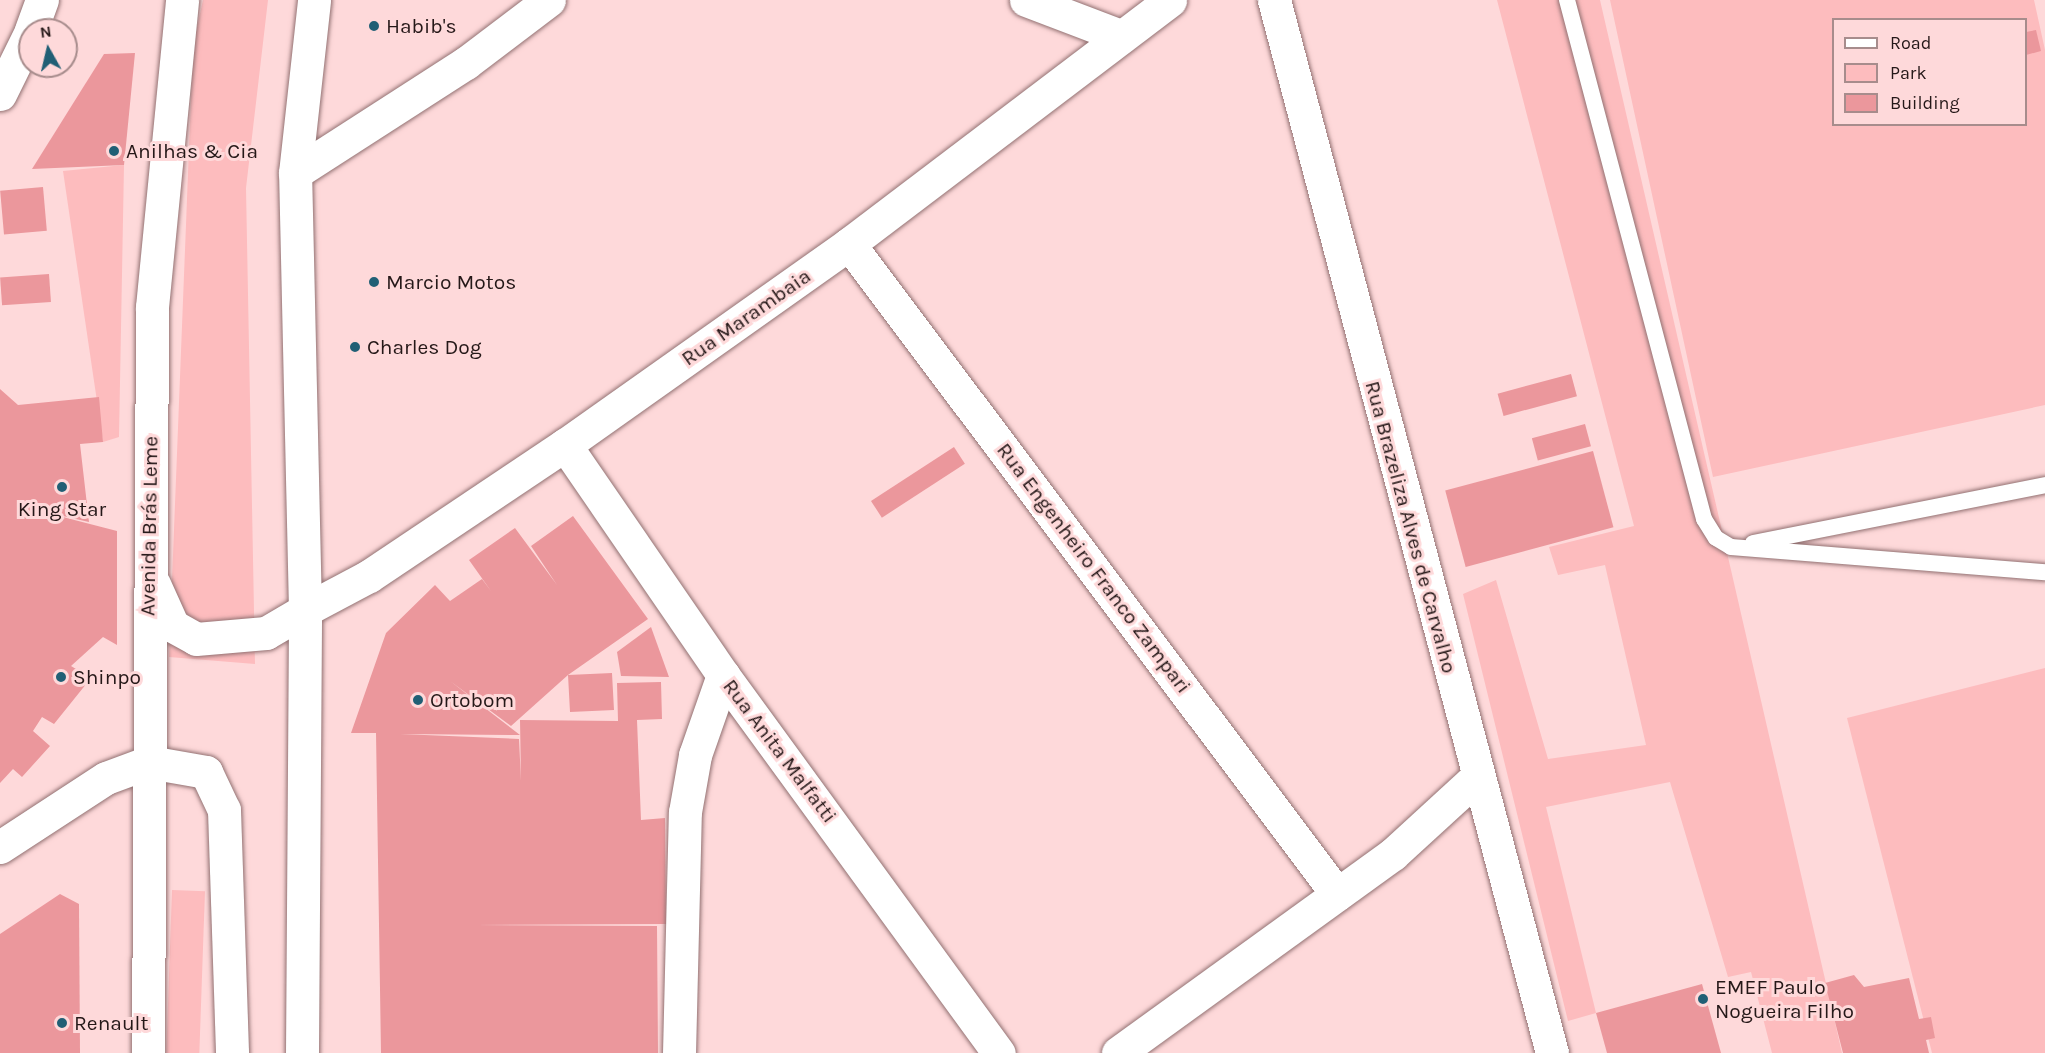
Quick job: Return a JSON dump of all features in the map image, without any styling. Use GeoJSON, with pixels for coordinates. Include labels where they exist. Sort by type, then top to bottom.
{"type":"FeatureCollection","features":[{"type":"Feature","properties":{"kind":"street"},"geometry":{"type":"LineString","coordinates":[[36,18],[42,0]]}},
{"type":"Feature","properties":{"kind":"street","name":"Avenida Brás Leme"},"geometry":{"type":"LineString","coordinates":[[148,1053],[148,553],[152,307],[182,0]]}},
{"type":"Feature","properties":{"kind":"street"},"geometry":{"type":"LineString","coordinates":[[302,1053],[305,610],[295,173],[314,0]]}},
{"type":"Feature","properties":{"kind":"street"},"geometry":{"type":"LineString","coordinates":[[295,173],[466,63],[549,0]]}},
{"type":"Feature","properties":{"kind":"street"},"geometry":{"type":"LineString","coordinates":[[1026,0],[1121,36]]}},
{"type":"Feature","properties":{"kind":"street","name":"Rua Marambaia"},"geometry":{"type":"LineString","coordinates":[[148,553],[165,615],[173,626],[196,639],[266,633],[369,576],[565,445],[849,244],[1170,0]]}},
{"type":"Feature","properties":{"kind":"street","name":"Rua Brazeliza Alves de Carvalho"},"geometry":{"type":"LineString","coordinates":[[1274,0],[1476,778],[1552,1053]]}},
{"type":"Feature","properties":{"kind":"street"},"geometry":{"type":"LineString","coordinates":[[3,83],[18,56]]}},
{"type":"Feature","properties":{"kind":"street","name":"Rua Engenheiro Franco Zampari"},"geometry":{"type":"LineString","coordinates":[[849,244],[1337,894]]}},
{"type":"Feature","properties":{"kind":"street","name":"Rua Anita Malfatti"},"geometry":{"type":"LineString","coordinates":[[565,445],[723,675],[999,1053]]}},
{"type":"Feature","properties":{"kind":"street"},"geometry":{"type":"LineString","coordinates":[[679,1053],[685,812],[695,755],[723,675]]}},
{"type":"Feature","properties":{"kind":"street"},"geometry":{"type":"LineString","coordinates":[[0,847],[106,778],[149,762],[206,772],[224,810],[232,1053]]}},
{"type":"Feature","properties":{"kind":"street"},"geometry":{"type":"LineString","coordinates":[[1118,1053],[1418,834],[1476,778]]}},
{"type":"Feature","properties":{"kind":"lane"},"geometry":{"type":"LineString","coordinates":[[1568,0],[1704,519],[1716,538],[1731,547],[2045,572]]}},
{"type":"Feature","properties":{"kind":"lane"},"geometry":{"type":"LineString","coordinates":[[1731,547],[2045,485]]}},
{"type":"Feature","properties":{"kind":"green space"},"geometry":{"type":"Polygon","coordinates":[[[203,0],[268,0],[246,188],[255,664],[169,657],[193,46],[203,0]]]}},
{"type":"Feature","properties":{"kind":"green space"},"geometry":{"type":"Polygon","coordinates":[[[1497,0],[1600,0],[1842,1053],[1772,1053],[1751,972],[1728,977],[1670,782],[1546,807],[1596,1013],[1568,1021],[1463,594],[1496,580],[1548,759],[1646,745],[1605,565],[1558,575],[1549,547],[1634,526],[1497,0]]]}},
{"type":"Feature","properties":{"kind":"green space"},"geometry":{"type":"Polygon","coordinates":[[[1610,0],[2034,0],[2045,50],[2045,405],[1713,477],[1610,0]]]}},
{"type":"Feature","properties":{"kind":"green space"},"geometry":{"type":"Polygon","coordinates":[[[124,165],[119,437],[103,442],[63,171],[124,165]]]}},
{"type":"Feature","properties":{"kind":"green space"},"geometry":{"type":"Polygon","coordinates":[[[2045,668],[2045,1053],[1932,1053],[1847,718],[2045,668]]]}},
{"type":"Feature","properties":{"kind":"green space"},"geometry":{"type":"Polygon","coordinates":[[[172,890],[205,891],[199,1053],[166,1053],[172,890]]]}},
{"type":"Feature","properties":{"kind":"building"},"geometry":{"type":"Polygon","coordinates":[[[2036,30],[2041,51],[2027,55],[2027,32],[2036,30]]]}},
{"type":"Feature","properties":{"kind":"building"},"geometry":{"type":"Polygon","coordinates":[[[135,53],[124,165],[32,169],[104,54],[135,53]]]}},
{"type":"Feature","properties":{"kind":"building"},"geometry":{"type":"Polygon","coordinates":[[[43,187],[47,231],[4,235],[0,191],[43,187]]]}},
{"type":"Feature","properties":{"kind":"building"},"geometry":{"type":"Polygon","coordinates":[[[49,274],[51,302],[2,305],[0,277],[49,274]]]}},
{"type":"Feature","properties":{"kind":"building"},"geometry":{"type":"Polygon","coordinates":[[[1571,374],[1577,396],[1504,416],[1498,394],[1571,374]]]}},
{"type":"Feature","properties":{"kind":"building"},"geometry":{"type":"Polygon","coordinates":[[[0,389],[18,405],[99,397],[103,442],[80,444],[89,522],[28,508],[117,531],[117,645],[103,637],[71,666],[91,678],[54,724],[42,717],[33,731],[50,746],[22,777],[13,769],[0,783],[0,389]]]}},
{"type":"Feature","properties":{"kind":"building"},"geometry":{"type":"Polygon","coordinates":[[[1585,424],[1591,446],[1538,460],[1532,438],[1585,424]]]}},
{"type":"Feature","properties":{"kind":"building"},"geometry":{"type":"Polygon","coordinates":[[[954,447],[965,464],[882,518],[871,501],[954,447]]]}},
{"type":"Feature","properties":{"kind":"building"},"geometry":{"type":"Polygon","coordinates":[[[1593,451],[1613,527],[1466,567],[1445,491],[1593,451]]]}},
{"type":"Feature","properties":{"kind":"building"},"geometry":{"type":"Polygon","coordinates":[[[573,516],[648,619],[568,675],[511,726],[450,681],[520,735],[400,734],[519,739],[521,781],[520,720],[618,721],[617,683],[661,682],[662,719],[637,720],[641,820],[665,818],[666,924],[476,925],[657,926],[658,1053],[381,1053],[376,733],[351,733],[386,633],[435,585],[450,601],[482,579],[491,591],[469,560],[515,528],[557,585],[531,546],[573,516]]]}},
{"type":"Feature","properties":{"kind":"building"},"geometry":{"type":"Polygon","coordinates":[[[651,627],[669,677],[621,676],[617,652],[651,627]]]}},
{"type":"Feature","properties":{"kind":"building"},"geometry":{"type":"Polygon","coordinates":[[[612,673],[614,710],[570,712],[568,675],[612,673]]]}},
{"type":"Feature","properties":{"kind":"building"},"geometry":{"type":"Polygon","coordinates":[[[60,894],[79,904],[80,1053],[0,1053],[0,934],[60,894]]]}},
{"type":"Feature","properties":{"kind":"building"},"geometry":{"type":"Polygon","coordinates":[[[1854,975],[1864,987],[1909,978],[1919,1019],[1931,1017],[1935,1038],[1926,1040],[1929,1053],[1843,1053],[1825,983],[1854,975]]]}},
{"type":"Feature","properties":{"kind":"building"},"geometry":{"type":"Polygon","coordinates":[[[1702,984],[1721,1053],[1607,1053],[1596,1013],[1702,984]]]}},
{"type":"Feature","properties":{"kind":"place","name":"Habib's"},"geometry":{"type":"Point","coordinates":[374,26]}},
{"type":"Feature","properties":{"kind":"place","name":"Anilhas & Cia"},"geometry":{"type":"Point","coordinates":[114,151]}},
{"type":"Feature","properties":{"kind":"place","name":"Marcio Motos"},"geometry":{"type":"Point","coordinates":[374,282]}},
{"type":"Feature","properties":{"kind":"place","name":"Charles Dog"},"geometry":{"type":"Point","coordinates":[355,347]}},
{"type":"Feature","properties":{"kind":"place","name":"King Star"},"geometry":{"type":"Point","coordinates":[62,487]}},
{"type":"Feature","properties":{"kind":"place","name":"Shinpo"},"geometry":{"type":"Point","coordinates":[61,677]}},
{"type":"Feature","properties":{"kind":"place","name":"Ortobom"},"geometry":{"type":"Point","coordinates":[418,700]}},
{"type":"Feature","properties":{"kind":"place","name":"EMEF Paulo Nogueira Filho"},"geometry":{"type":"Point","coordinates":[1703,999]}},
{"type":"Feature","properties":{"kind":"place","name":"Renault"},"geometry":{"type":"Point","coordinates":[62,1023]}}]}
